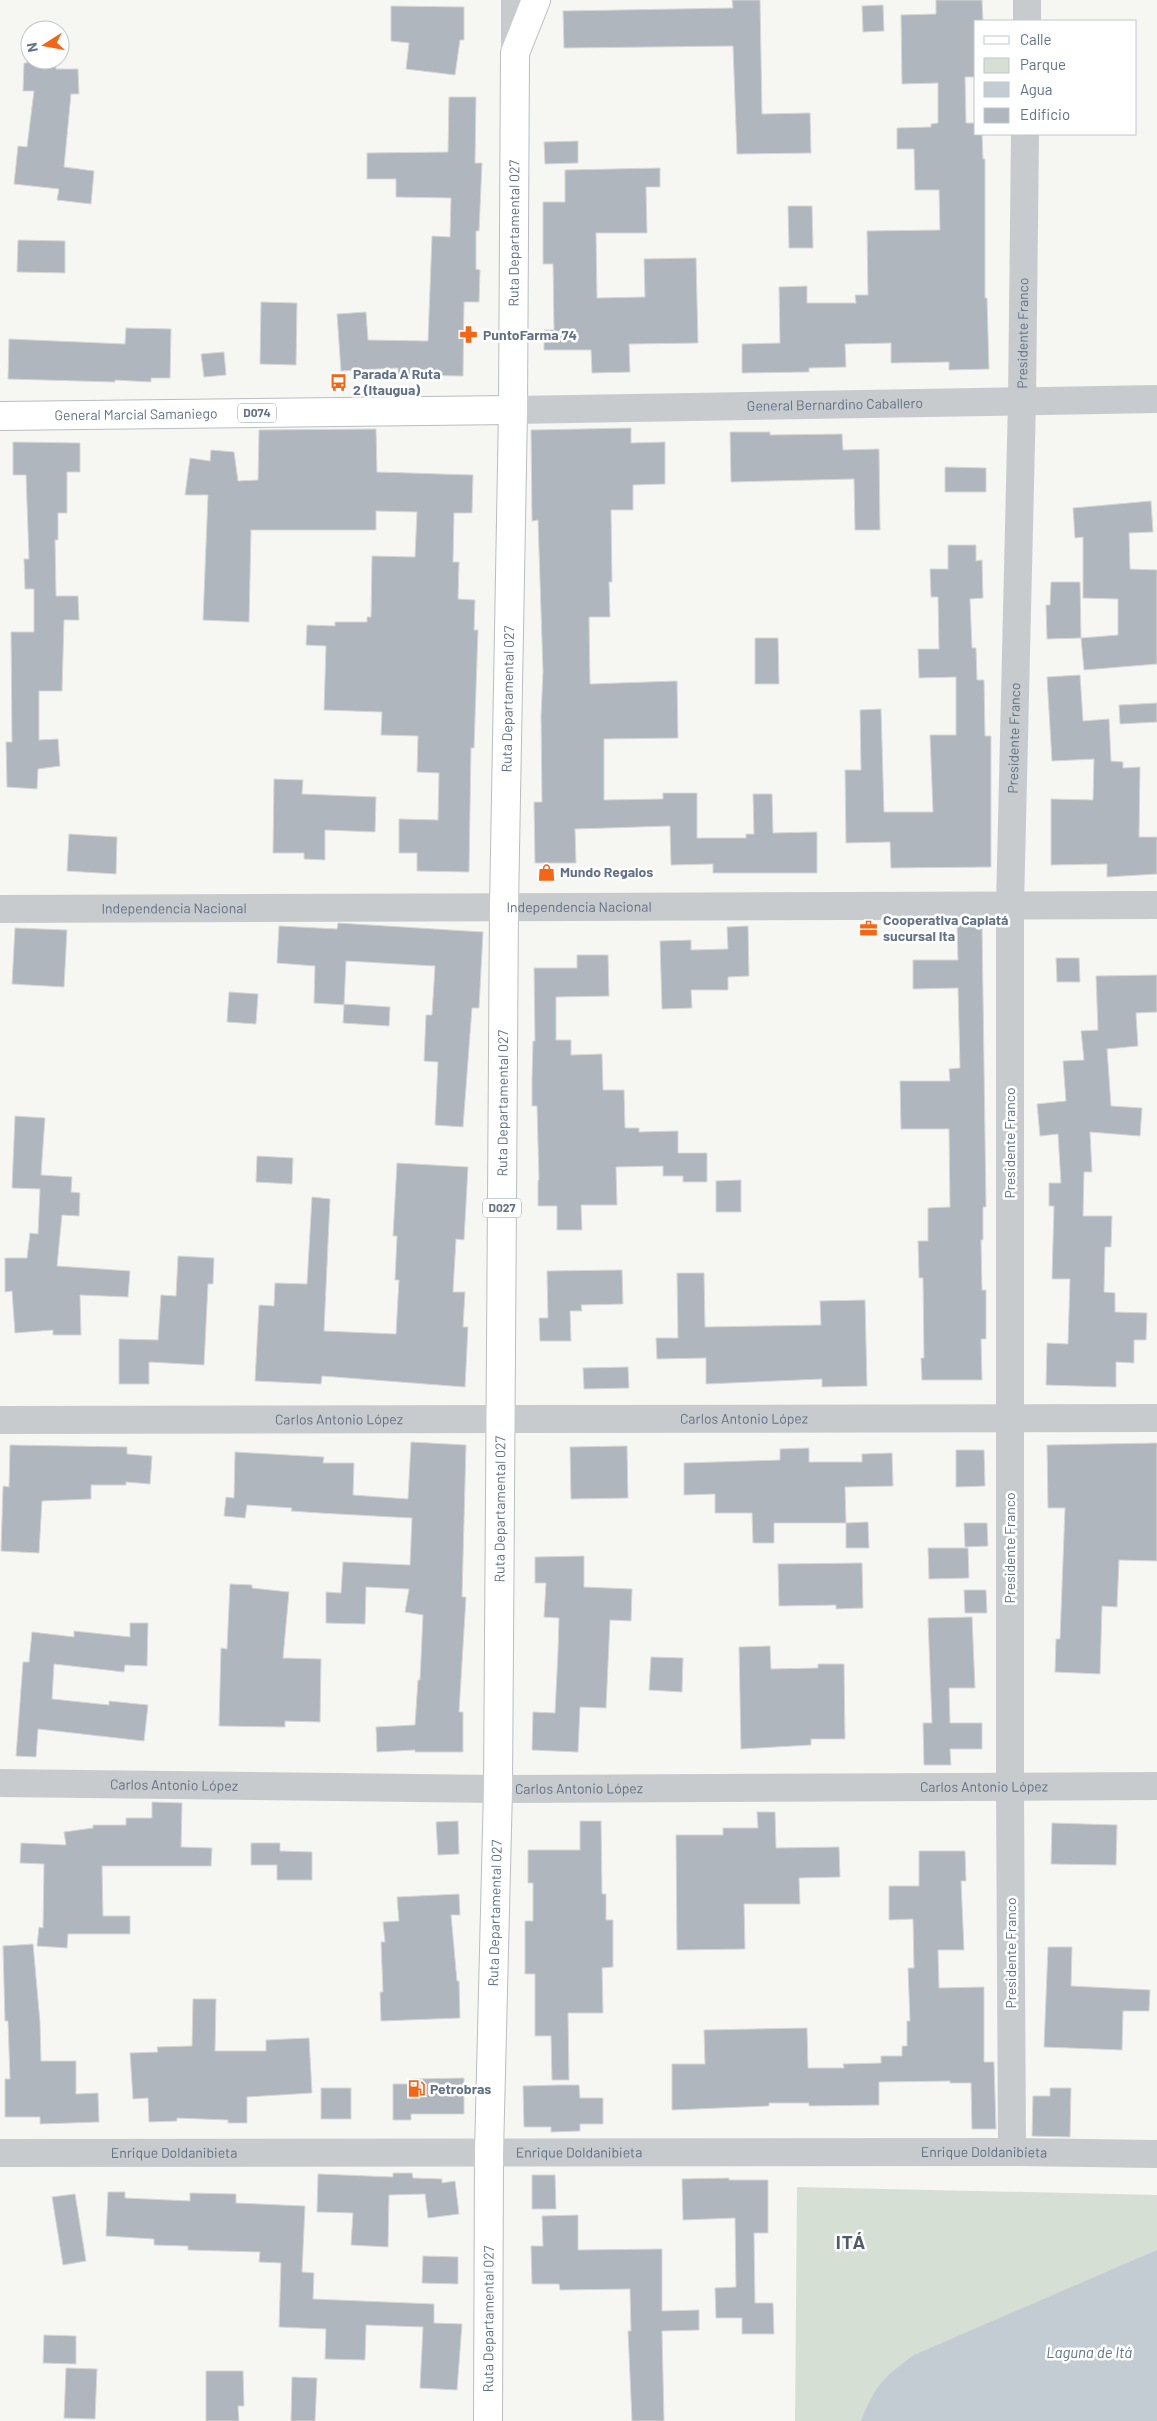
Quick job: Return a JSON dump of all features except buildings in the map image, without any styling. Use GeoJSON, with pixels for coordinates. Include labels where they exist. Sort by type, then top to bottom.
{"type":"FeatureCollection","features":[{"type":"Feature","properties":{"kind":"main road","name":"Ruta Departamental 027"},"geometry":{"type":"LineString","coordinates":[[488,2421],[490,2153],[498,1789],[504,907],[513,410],[515,53],[536,0]]}},
{"type":"Feature","properties":{"kind":"main road","name":"General Marcial Samaniego"},"geometry":{"type":"LineString","coordinates":[[0,416],[513,410]]}},
{"type":"Feature","properties":{"kind":"street"},"geometry":{"type":"LineString","coordinates":[[515,0],[515,53]]}},
{"type":"Feature","properties":{"kind":"street"},"geometry":{"type":"LineString","coordinates":[[1027,0],[1027,20]]}},
{"type":"Feature","properties":{"kind":"street","name":"Presidente Franco"},"geometry":{"type":"LineString","coordinates":[[1012,2152],[1010,906],[1022,401],[1025,135]]}},
{"type":"Feature","properties":{"kind":"street","name":"General Bernardino Caballero"},"geometry":{"type":"LineString","coordinates":[[513,410],[1157,399]]}},
{"type":"Feature","properties":{"kind":"street","name":"Independencia Nacional"},"geometry":{"type":"LineString","coordinates":[[0,908],[1157,905]]}},
{"type":"Feature","properties":{"kind":"street","name":"Carlos Antonio López"},"geometry":{"type":"LineString","coordinates":[[0,1420],[500,1421],[1157,1418]]}},
{"type":"Feature","properties":{"kind":"street","name":"Carlos Antonio López"},"geometry":{"type":"LineString","coordinates":[[0,1783],[498,1789],[1157,1786]]}},
{"type":"Feature","properties":{"kind":"street","name":"Enrique Doldanibieta"},"geometry":{"type":"LineString","coordinates":[[0,2154],[1012,2152],[1157,2154]]}},
{"type":"Feature","properties":{"kind":"green space"},"geometry":{"type":"Polygon","coordinates":[[[797,2187],[1157,2195],[1157,2421],[795,2421],[797,2187]]]}},
{"type":"Feature","properties":{"kind":"water","name":"Laguna de Itá"},"geometry":{"type":"Polygon","coordinates":[[[1157,2250],[1157,2421],[861,2421],[876,2390],[888,2376],[914,2355],[1157,2250]]]}},
{"type":"Feature","properties":{"kind":"place","name":"PuntoFarma 74"},"geometry":{"type":"Point","coordinates":[469,335]}},
{"type":"Feature","properties":{"kind":"place","name":"Parada A Ruta 2 (Itaugua)"},"geometry":{"type":"Point","coordinates":[339,382]}},
{"type":"Feature","properties":{"kind":"place","name":"Mundo Regalos"},"geometry":{"type":"Point","coordinates":[546,872]}},
{"type":"Feature","properties":{"kind":"place","name":"Cooperativa Capiatá sucursal Ita"},"geometry":{"type":"Point","coordinates":[869,928]}},
{"type":"Feature","properties":{"kind":"place","name":"Petrobras"},"geometry":{"type":"Point","coordinates":[416,2089]}},
{"type":"Feature","properties":{"kind":"district","name":"ITÁ"},"geometry":{"type":"Point","coordinates":[851,2242]}}]}
